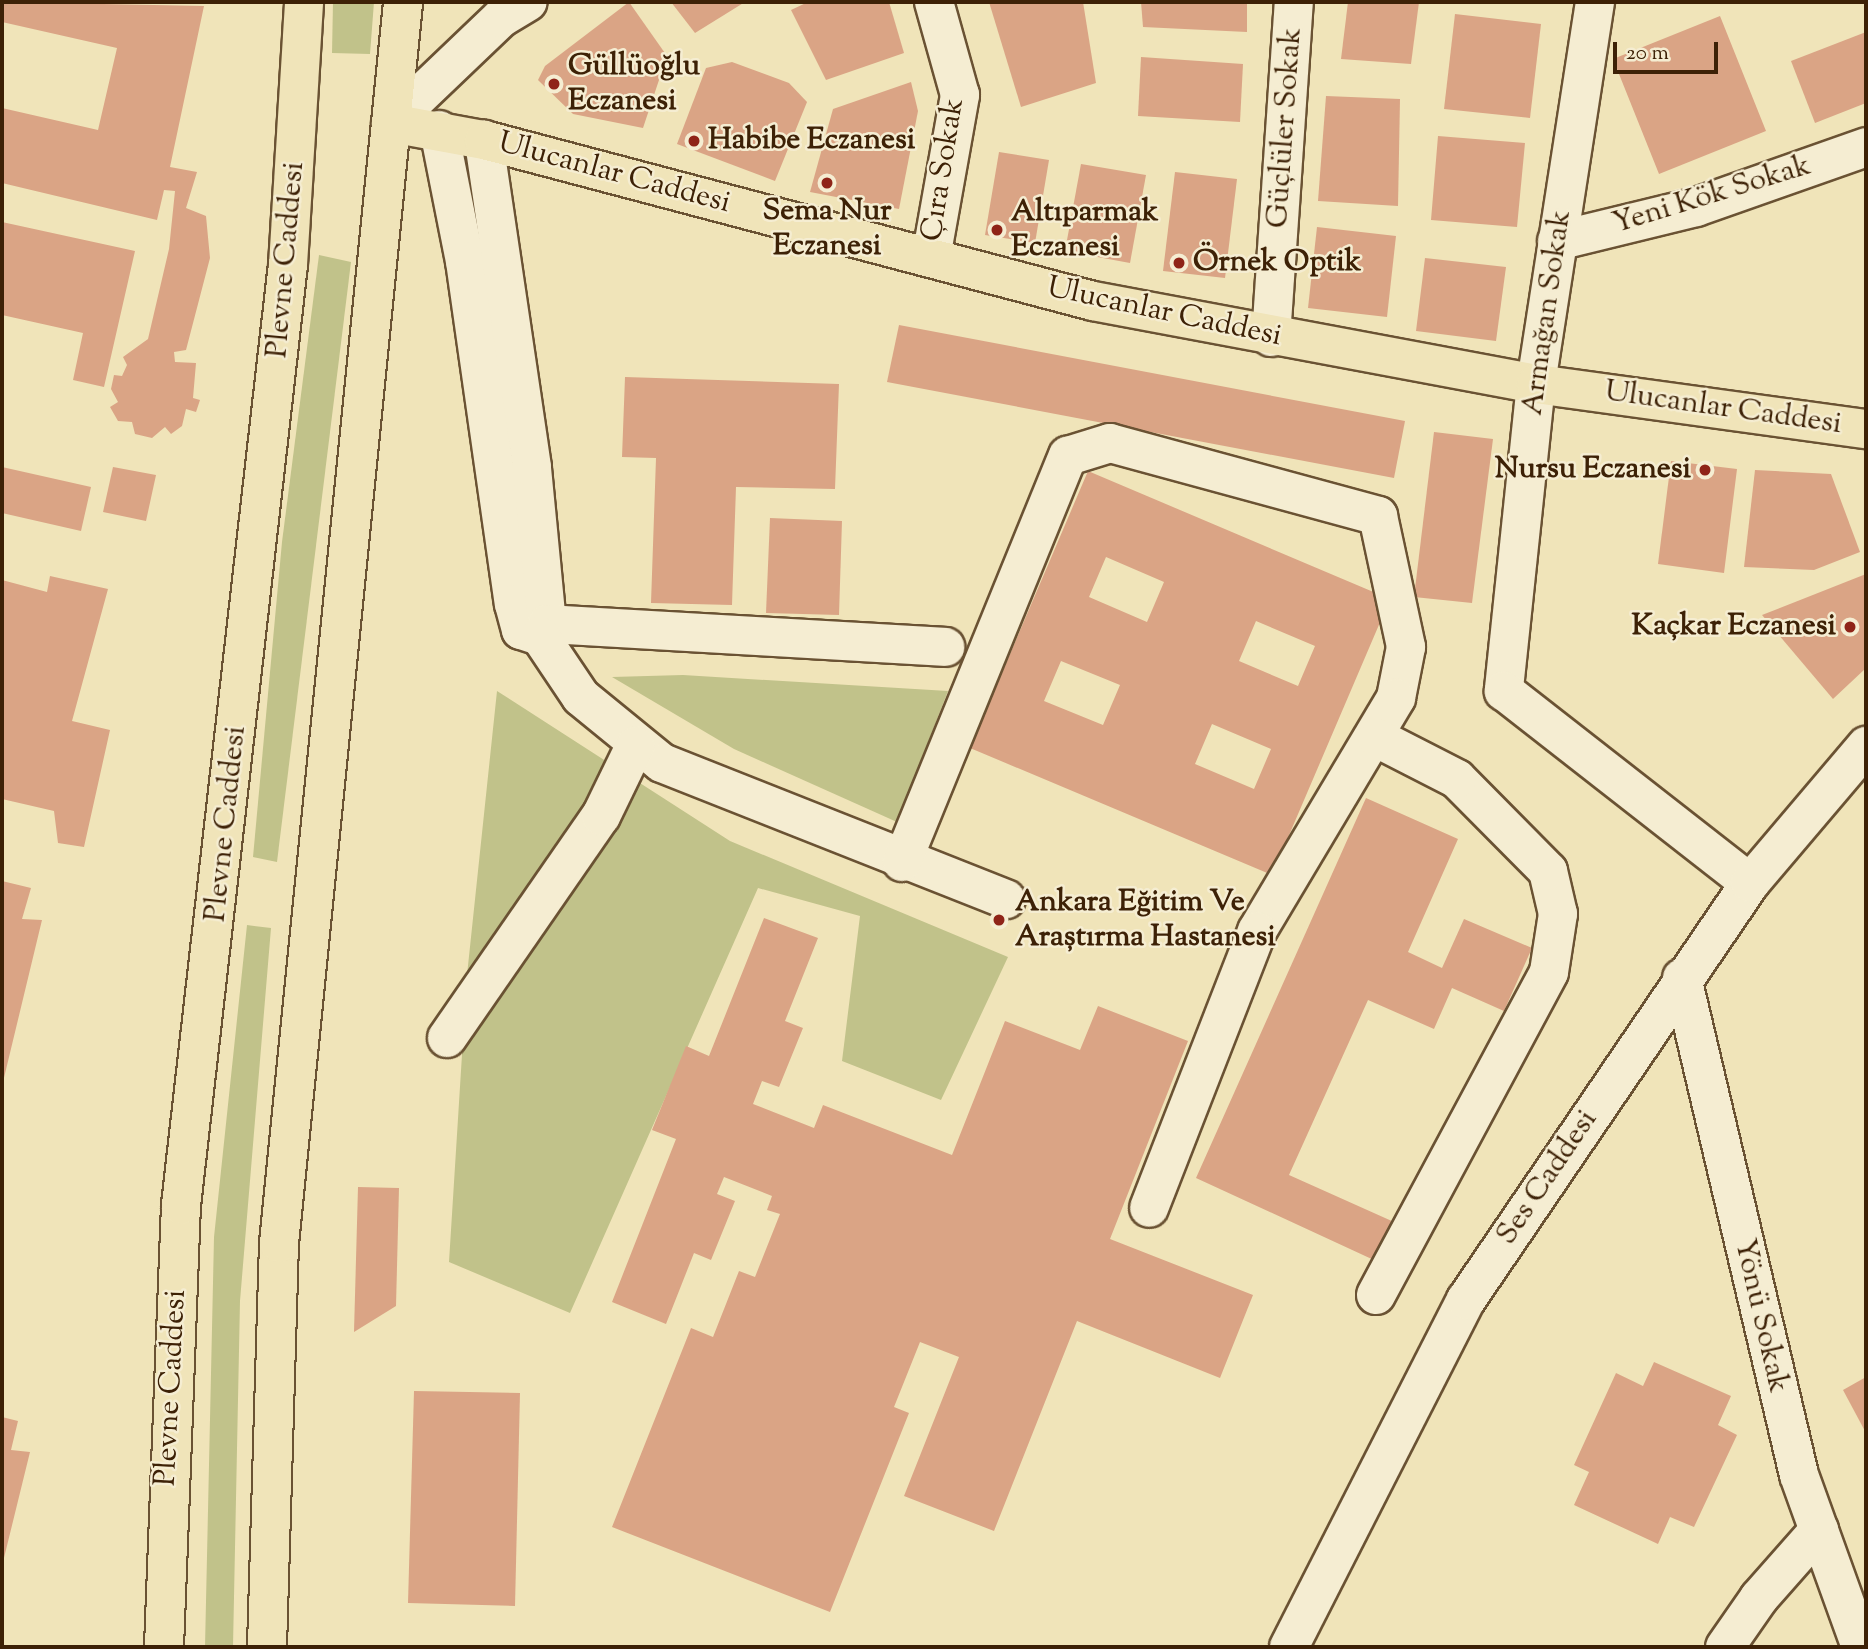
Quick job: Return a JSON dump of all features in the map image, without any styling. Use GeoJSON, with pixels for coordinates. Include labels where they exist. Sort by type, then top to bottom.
{"type":"FeatureCollection","features":[{"type":"Feature","properties":{"kind":"main road","name":"Plevne Caddesi"},"geometry":{"type":"LineString","coordinates":[[164,1647],[181,1205],[286,277],[304,2]]}},
{"type":"Feature","properties":{"kind":"main road"},"geometry":{"type":"LineString","coordinates":[[267,1647],[279,1243],[403,2]]}},
{"type":"Feature","properties":{"kind":"main road","name":"Ulucanlar Caddesi"},"geometry":{"type":"LineString","coordinates":[[391,123],[484,140],[931,258],[1271,337],[1536,384],[1866,429]]}},
{"type":"Feature","properties":{"kind":"street"},"geometry":{"type":"LineString","coordinates":[[391,123],[500,18],[528,2]]}},
{"type":"Feature","properties":{"kind":"street","name":"Çıra Sokak"},"geometry":{"type":"LineString","coordinates":[[931,258],[960,94],[934,2]]}},
{"type":"Feature","properties":{"kind":"street","name":"Güçlüler Sokak"},"geometry":{"type":"LineString","coordinates":[[1271,337],[1294,2]]}},
{"type":"Feature","properties":{"kind":"street","name":"Armağan Sokak"},"geometry":{"type":"LineString","coordinates":[[1595,2],[1536,384],[1504,691],[1750,883]]}},
{"type":"Feature","properties":{"kind":"street"},"geometry":{"type":"LineString","coordinates":[[439,130],[465,261],[514,604],[521,630],[944,647]]}},
{"type":"Feature","properties":{"kind":"street"},"geometry":{"type":"LineString","coordinates":[[484,140],[532,467],[543,630],[581,697],[635,746],[902,862],[1006,899]]}},
{"type":"Feature","properties":{"kind":"street","name":"Yeni Kök Sokak"},"geometry":{"type":"LineString","coordinates":[[1557,241],[1696,207],[1866,147]]}},
{"type":"Feature","properties":{"kind":"street"},"geometry":{"type":"LineString","coordinates":[[902,862],[1068,456],[1082,448],[1110,443],[1378,516],[1406,647],[1396,698],[1377,738],[1257,931],[1149,1208]]}},
{"type":"Feature","properties":{"kind":"street"},"geometry":{"type":"LineString","coordinates":[[1376,1295],[1549,972],[1558,914],[1548,871],[1457,779],[1377,738]]}},
{"type":"Feature","properties":{"kind":"street"},"geometry":{"type":"LineString","coordinates":[[447,1038],[601,816],[635,746]]}},
{"type":"Feature","properties":{"kind":"street","name":"Ses Caddesi"},"geometry":{"type":"LineString","coordinates":[[1289,1647],[1466,1300],[1682,978],[1750,883],[1866,746]]}},
{"type":"Feature","properties":{"kind":"street","name":"Yönü Sokak"},"geometry":{"type":"LineString","coordinates":[[1682,978],[1799,1475],[1861,1647]]}},
{"type":"Feature","properties":{"kind":"street"},"geometry":{"type":"LineString","coordinates":[[1725,1647],[1759,1598],[1819,1530]]}},
{"type":"Feature","properties":{"kind":"green space"},"geometry":{"type":"Polygon","coordinates":[[[333,2],[374,2],[370,54],[332,53],[333,2]]]}},
{"type":"Feature","properties":{"kind":"green space"},"geometry":{"type":"Polygon","coordinates":[[[319,255],[351,262],[277,862],[253,857],[282,542],[319,255]]]}},
{"type":"Feature","properties":{"kind":"green space"},"geometry":{"type":"Polygon","coordinates":[[[683,675],[948,691],[897,822],[734,749],[612,677],[683,675]]]}},
{"type":"Feature","properties":{"kind":"green space"},"geometry":{"type":"Polygon","coordinates":[[[497,691],[730,841],[1008,957],[941,1100],[842,1061],[860,916],[758,888],[570,1313],[449,1262],[467,975],[497,691]]]}},
{"type":"Feature","properties":{"kind":"green space"},"geometry":{"type":"Polygon","coordinates":[[[247,925],[271,928],[240,1301],[233,1647],[205,1647],[214,1237],[247,925]]]}},
{"type":"Feature","properties":{"kind":"building"},"geometry":{"type":"Polygon","coordinates":[[[2,2],[204,6],[170,167],[197,172],[186,208],[206,216],[210,258],[186,350],[174,352],[175,362],[196,363],[193,398],[200,400],[196,412],[186,409],[182,426],[171,434],[165,427],[152,438],[135,434],[132,422],[118,421],[110,407],[118,402],[111,389],[114,375],[122,376],[127,365],[123,357],[148,339],[169,249],[175,191],[164,190],[157,220],[2,183],[2,108],[98,130],[117,48],[2,22],[2,2]]]}},
{"type":"Feature","properties":{"kind":"building"},"geometry":{"type":"Polygon","coordinates":[[[629,2],[667,56],[643,128],[573,114],[538,80],[545,66],[629,2]]]}},
{"type":"Feature","properties":{"kind":"building"},"geometry":{"type":"Polygon","coordinates":[[[671,2],[745,2],[695,33],[671,2]]]}},
{"type":"Feature","properties":{"kind":"building"},"geometry":{"type":"Polygon","coordinates":[[[808,2],[889,2],[904,53],[826,80],[791,10],[808,2]]]}},
{"type":"Feature","properties":{"kind":"building"},"geometry":{"type":"Polygon","coordinates":[[[989,2],[1083,2],[1096,83],[1021,107],[989,2]]]}},
{"type":"Feature","properties":{"kind":"building"},"geometry":{"type":"Polygon","coordinates":[[[1141,2],[1247,2],[1247,32],[1143,27],[1141,2]]]}},
{"type":"Feature","properties":{"kind":"building"},"geometry":{"type":"Polygon","coordinates":[[[1348,2],[1419,2],[1411,64],[1341,59],[1348,2]]]}},
{"type":"Feature","properties":{"kind":"building"},"geometry":{"type":"Polygon","coordinates":[[[1455,14],[1541,24],[1530,118],[1444,109],[1455,14]]]}},
{"type":"Feature","properties":{"kind":"building"},"geometry":{"type":"Polygon","coordinates":[[[1720,16],[1766,131],[1659,174],[1613,59],[1720,16]]]}},
{"type":"Feature","properties":{"kind":"building"},"geometry":{"type":"Polygon","coordinates":[[[1866,32],[1866,103],[1815,123],[1791,61],[1866,32]]]}},
{"type":"Feature","properties":{"kind":"building"},"geometry":{"type":"Polygon","coordinates":[[[1141,57],[1243,64],[1240,122],[1138,116],[1141,57]]]}},
{"type":"Feature","properties":{"kind":"building"},"geometry":{"type":"Polygon","coordinates":[[[732,62],[789,83],[807,102],[775,181],[677,144],[706,68],[732,62]]]}},
{"type":"Feature","properties":{"kind":"building"},"geometry":{"type":"Polygon","coordinates":[[[911,82],[918,111],[899,209],[810,192],[833,109],[911,82]]]}},
{"type":"Feature","properties":{"kind":"building"},"geometry":{"type":"Polygon","coordinates":[[[1326,96],[1400,99],[1398,206],[1318,201],[1326,96]]]}},
{"type":"Feature","properties":{"kind":"building"},"geometry":{"type":"Polygon","coordinates":[[[1438,136],[1525,143],[1517,227],[1431,220],[1438,136]]]}},
{"type":"Feature","properties":{"kind":"building"},"geometry":{"type":"Polygon","coordinates":[[[999,152],[1049,160],[1035,243],[985,235],[999,152]]]}},
{"type":"Feature","properties":{"kind":"building"},"geometry":{"type":"Polygon","coordinates":[[[1081,164],[1146,175],[1130,263],[1065,251],[1081,164]]]}},
{"type":"Feature","properties":{"kind":"building"},"geometry":{"type":"Polygon","coordinates":[[[1175,172],[1237,179],[1225,278],[1163,271],[1175,172]]]}},
{"type":"Feature","properties":{"kind":"building"},"geometry":{"type":"Polygon","coordinates":[[[2,222],[135,251],[104,387],[73,380],[83,333],[2,315],[2,222]]]}},
{"type":"Feature","properties":{"kind":"building"},"geometry":{"type":"Polygon","coordinates":[[[1317,227],[1396,236],[1387,317],[1308,308],[1317,227]]]}},
{"type":"Feature","properties":{"kind":"building"},"geometry":{"type":"Polygon","coordinates":[[[1425,258],[1506,267],[1496,341],[1416,331],[1425,258]]]}},
{"type":"Feature","properties":{"kind":"building"},"geometry":{"type":"Polygon","coordinates":[[[899,325],[1405,421],[1394,478],[887,382],[899,325]]]}},
{"type":"Feature","properties":{"kind":"building"},"geometry":{"type":"Polygon","coordinates":[[[625,377],[839,384],[835,489],[736,487],[732,605],[651,603],[656,458],[622,457],[625,377]]]}},
{"type":"Feature","properties":{"kind":"building"},"geometry":{"type":"Polygon","coordinates":[[[1434,432],[1493,439],[1472,603],[1414,597],[1434,432]]]}},
{"type":"Feature","properties":{"kind":"building"},"geometry":{"type":"Polygon","coordinates":[[[1671,461],[1737,469],[1724,573],[1658,564],[1671,461]]]}},
{"type":"Feature","properties":{"kind":"building"},"geometry":{"type":"Polygon","coordinates":[[[2,467],[91,487],[81,531],[2,513],[2,467]]]}},
{"type":"Feature","properties":{"kind":"building"},"geometry":{"type":"Polygon","coordinates":[[[113,467],[156,475],[146,521],[103,512],[113,467]]]}},
{"type":"Feature","properties":{"kind":"building"},"geometry":{"type":"Polygon","coordinates":[[[1755,470],[1831,474],[1860,552],[1814,570],[1744,567],[1755,470]]]}},
{"type":"Feature","properties":{"kind":"building"},"geometry":{"type":"Polygon","coordinates":[[[1088,471],[1390,599],[1272,875],[970,748],[1088,471]],[[1106,557],[1089,597],[1147,622],[1164,582],[1106,557]],[[1256,621],[1239,661],[1298,686],[1315,646],[1256,621]],[[1061,661],[1044,701],[1103,725],[1120,685],[1061,661]],[[1212,724],[1195,764],[1254,789],[1271,749],[1212,724]]]}},
{"type":"Feature","properties":{"kind":"building"},"geometry":{"type":"Polygon","coordinates":[[[770,518],[842,521],[839,615],[766,613],[770,518]]]}},
{"type":"Feature","properties":{"kind":"building"},"geometry":{"type":"Polygon","coordinates":[[[1866,574],[1866,668],[1833,699],[1762,615],[1866,574]]]}},
{"type":"Feature","properties":{"kind":"building"},"geometry":{"type":"Polygon","coordinates":[[[50,576],[108,589],[72,721],[110,730],[84,847],[58,843],[54,811],[2,799],[2,580],[47,592],[50,576]]]}},
{"type":"Feature","properties":{"kind":"building"},"geometry":{"type":"Polygon","coordinates":[[[1366,798],[1458,839],[1408,952],[1442,968],[1464,919],[1532,948],[1504,1011],[1452,988],[1434,1029],[1368,1000],[1289,1175],[1394,1222],[1376,1261],[1196,1178],[1366,798]]]}},
{"type":"Feature","properties":{"kind":"building"},"geometry":{"type":"Polygon","coordinates":[[[2,881],[31,888],[22,919],[42,920],[3,1082],[2,881]]]}},
{"type":"Feature","properties":{"kind":"building"},"geometry":{"type":"Polygon","coordinates":[[[764,918],[818,938],[785,1021],[803,1028],[779,1087],[762,1081],[753,1104],[814,1128],[823,1105],[952,1155],[1005,1021],[1080,1050],[1098,1006],[1188,1041],[1110,1239],[1253,1295],[1220,1378],[1077,1321],[994,1531],[904,1496],[959,1357],[920,1342],[894,1407],[909,1413],[830,1612],[612,1527],[691,1328],[713,1337],[739,1271],[755,1277],[780,1214],[767,1210],[772,1196],[724,1177],[717,1194],[735,1201],[711,1260],[694,1253],[666,1324],[612,1302],[676,1139],[652,1130],[686,1046],[709,1056],[764,918]]]}},
{"type":"Feature","properties":{"kind":"building"},"geometry":{"type":"Polygon","coordinates":[[[358,1187],[399,1188],[396,1306],[354,1332],[358,1187]]]}},
{"type":"Feature","properties":{"kind":"building"},"geometry":{"type":"Polygon","coordinates":[[[1654,1362],[1731,1396],[1718,1425],[1737,1435],[1694,1527],[1670,1517],[1658,1544],[1574,1505],[1589,1472],[1574,1465],[1616,1373],[1643,1386],[1654,1362]]]}},
{"type":"Feature","properties":{"kind":"building"},"geometry":{"type":"Polygon","coordinates":[[[1866,1377],[1866,1433],[1843,1390],[1866,1377]]]}},
{"type":"Feature","properties":{"kind":"building"},"geometry":{"type":"Polygon","coordinates":[[[414,1391],[520,1393],[515,1606],[408,1603],[414,1391]]]}},
{"type":"Feature","properties":{"kind":"building"},"geometry":{"type":"Polygon","coordinates":[[[2,1417],[18,1421],[11,1450],[30,1452],[3,1562],[2,1417]]]}},
{"type":"Feature","properties":{"kind":"place","name":"Güllüoğlu Eczanesi"},"geometry":{"type":"Point","coordinates":[554,84]}},
{"type":"Feature","properties":{"kind":"place","name":"Habibe Eczanesi"},"geometry":{"type":"Point","coordinates":[694,141]}},
{"type":"Feature","properties":{"kind":"place","name":"Sema Nur Eczanesi"},"geometry":{"type":"Point","coordinates":[827,183]}},
{"type":"Feature","properties":{"kind":"place","name":"Altıparmak Eczanesi"},"geometry":{"type":"Point","coordinates":[997,230]}},
{"type":"Feature","properties":{"kind":"place","name":"Örnek Optik"},"geometry":{"type":"Point","coordinates":[1179,263]}},
{"type":"Feature","properties":{"kind":"place","name":"Nursu Eczanesi"},"geometry":{"type":"Point","coordinates":[1705,470]}},
{"type":"Feature","properties":{"kind":"place","name":"Kaçkar Eczanesi"},"geometry":{"type":"Point","coordinates":[1850,627]}},
{"type":"Feature","properties":{"kind":"place","name":"Ankara Eğitim Ve Araştırma Hastanesi"},"geometry":{"type":"Point","coordinates":[999,920]}}]}
